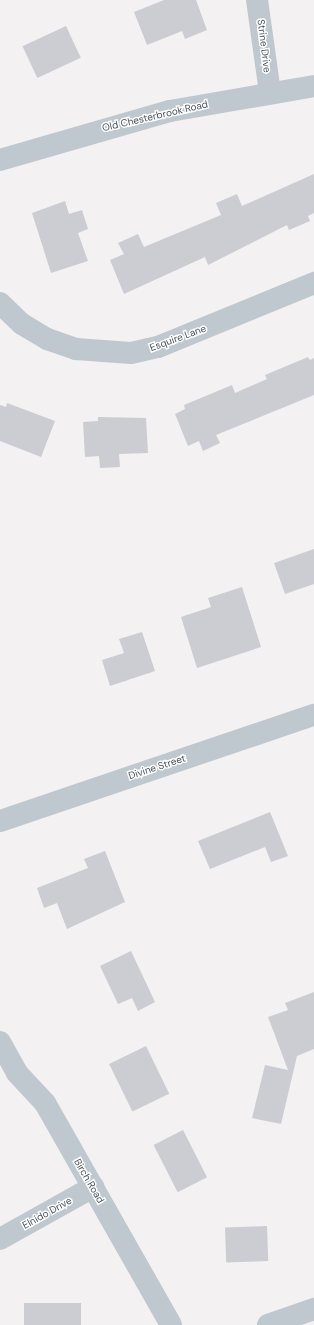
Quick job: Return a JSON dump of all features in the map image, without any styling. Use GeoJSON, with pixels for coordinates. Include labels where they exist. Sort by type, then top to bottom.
{"type":"FeatureCollection","features":[{"type":"Feature","properties":{"kind":"street","name":"Strine Drive"},"geometry":{"type":"LineString","coordinates":[[257,0],[270,93]]}},
{"type":"Feature","properties":{"kind":"street","name":"Old Chesterbrook Road"},"geometry":{"type":"LineString","coordinates":[[0,160],[162,113],[314,86]]}},
{"type":"Feature","properties":{"kind":"street","name":"Esquire Lane"},"geometry":{"type":"LineString","coordinates":[[0,303],[47,339],[76,349],[132,353],[158,347],[314,283]]}},
{"type":"Feature","properties":{"kind":"street","name":"Divine Street"},"geometry":{"type":"LineString","coordinates":[[0,821],[314,716]]}},
{"type":"Feature","properties":{"kind":"street","name":"Birch Road"},"geometry":{"type":"LineString","coordinates":[[0,1042],[17,1072],[45,1103],[171,1325]]}},
{"type":"Feature","properties":{"kind":"street","name":"Elnido Drive"},"geometry":{"type":"LineString","coordinates":[[0,1240],[93,1187]]}},
{"type":"Feature","properties":{"kind":"street"},"geometry":{"type":"LineString","coordinates":[[268,1325],[314,1309]]}},
{"type":"Feature","properties":{"kind":"building"},"geometry":{"type":"Polygon","coordinates":[[[164,0],[196,0],[207,30],[185,39],[182,31],[147,45],[134,12],[164,0]]]}},
{"type":"Feature","properties":{"kind":"building"},"geometry":{"type":"Polygon","coordinates":[[[66,26],[81,58],[37,78],[22,46],[66,26]]]}},
{"type":"Feature","properties":{"kind":"building"},"geometry":{"type":"Polygon","coordinates":[[[314,174],[314,213],[308,216],[310,221],[289,230],[287,225],[208,265],[205,257],[124,294],[110,260],[124,254],[118,243],[138,234],[144,247],[221,215],[216,203],[237,194],[242,206],[314,174]]]}},
{"type":"Feature","properties":{"kind":"building"},"geometry":{"type":"Polygon","coordinates":[[[65,201],[69,214],[82,210],[88,229],[78,233],[88,261],[51,273],[32,213],[65,201]]]}},
{"type":"Feature","properties":{"kind":"building"},"geometry":{"type":"Polygon","coordinates":[[[308,357],[310,360],[314,358],[314,395],[216,435],[220,443],[203,451],[199,441],[188,446],[175,414],[185,409],[184,405],[232,385],[235,393],[267,379],[265,375],[308,357]]]}},
{"type":"Feature","properties":{"kind":"building"},"geometry":{"type":"Polygon","coordinates":[[[7,403],[55,421],[41,457],[0,441],[0,405],[6,407],[7,403]]]}},
{"type":"Feature","properties":{"kind":"building"},"geometry":{"type":"Polygon","coordinates":[[[98,417],[146,418],[148,453],[119,454],[120,467],[100,468],[99,456],[85,457],[83,422],[98,421],[98,417]]]}},
{"type":"Feature","properties":{"kind":"building"},"geometry":{"type":"Polygon","coordinates":[[[314,549],[314,584],[285,594],[274,563],[314,549]]]}},
{"type":"Feature","properties":{"kind":"building"},"geometry":{"type":"Polygon","coordinates":[[[242,587],[261,647],[197,668],[181,617],[211,607],[208,598],[242,587]]]}},
{"type":"Feature","properties":{"kind":"building"},"geometry":{"type":"Polygon","coordinates":[[[142,632],[155,671],[110,686],[102,660],[124,653],[119,639],[142,632]]]}},
{"type":"Feature","properties":{"kind":"building"},"geometry":{"type":"Polygon","coordinates":[[[270,812],[288,856],[271,862],[265,847],[210,869],[198,841],[270,812]]]}},
{"type":"Feature","properties":{"kind":"building"},"geometry":{"type":"Polygon","coordinates":[[[105,851],[125,902],[67,929],[57,903],[44,908],[37,888],[88,868],[84,859],[105,851]]]}},
{"type":"Feature","properties":{"kind":"building"},"geometry":{"type":"Polygon","coordinates":[[[131,951],[155,1002],[138,1011],[132,998],[118,1004],[100,966],[131,951]]]}},
{"type":"Feature","properties":{"kind":"building"},"geometry":{"type":"Polygon","coordinates":[[[314,992],[314,1049],[297,1056],[281,1124],[252,1118],[265,1065],[288,1070],[268,1017],[288,1010],[285,1003],[314,992]]]}},
{"type":"Feature","properties":{"kind":"building"},"geometry":{"type":"Polygon","coordinates":[[[146,1046],[169,1094],[132,1112],[109,1064],[146,1046]]]}},
{"type":"Feature","properties":{"kind":"building"},"geometry":{"type":"Polygon","coordinates":[[[183,1130],[207,1177],[178,1192],[154,1145],[183,1130]]]}},
{"type":"Feature","properties":{"kind":"building"},"geometry":{"type":"Polygon","coordinates":[[[267,1226],[268,1261],[226,1262],[225,1227],[267,1226]]]}},
{"type":"Feature","properties":{"kind":"building"},"geometry":{"type":"Polygon","coordinates":[[[24,1303],[81,1303],[81,1325],[24,1325],[24,1303]]]}}]}
